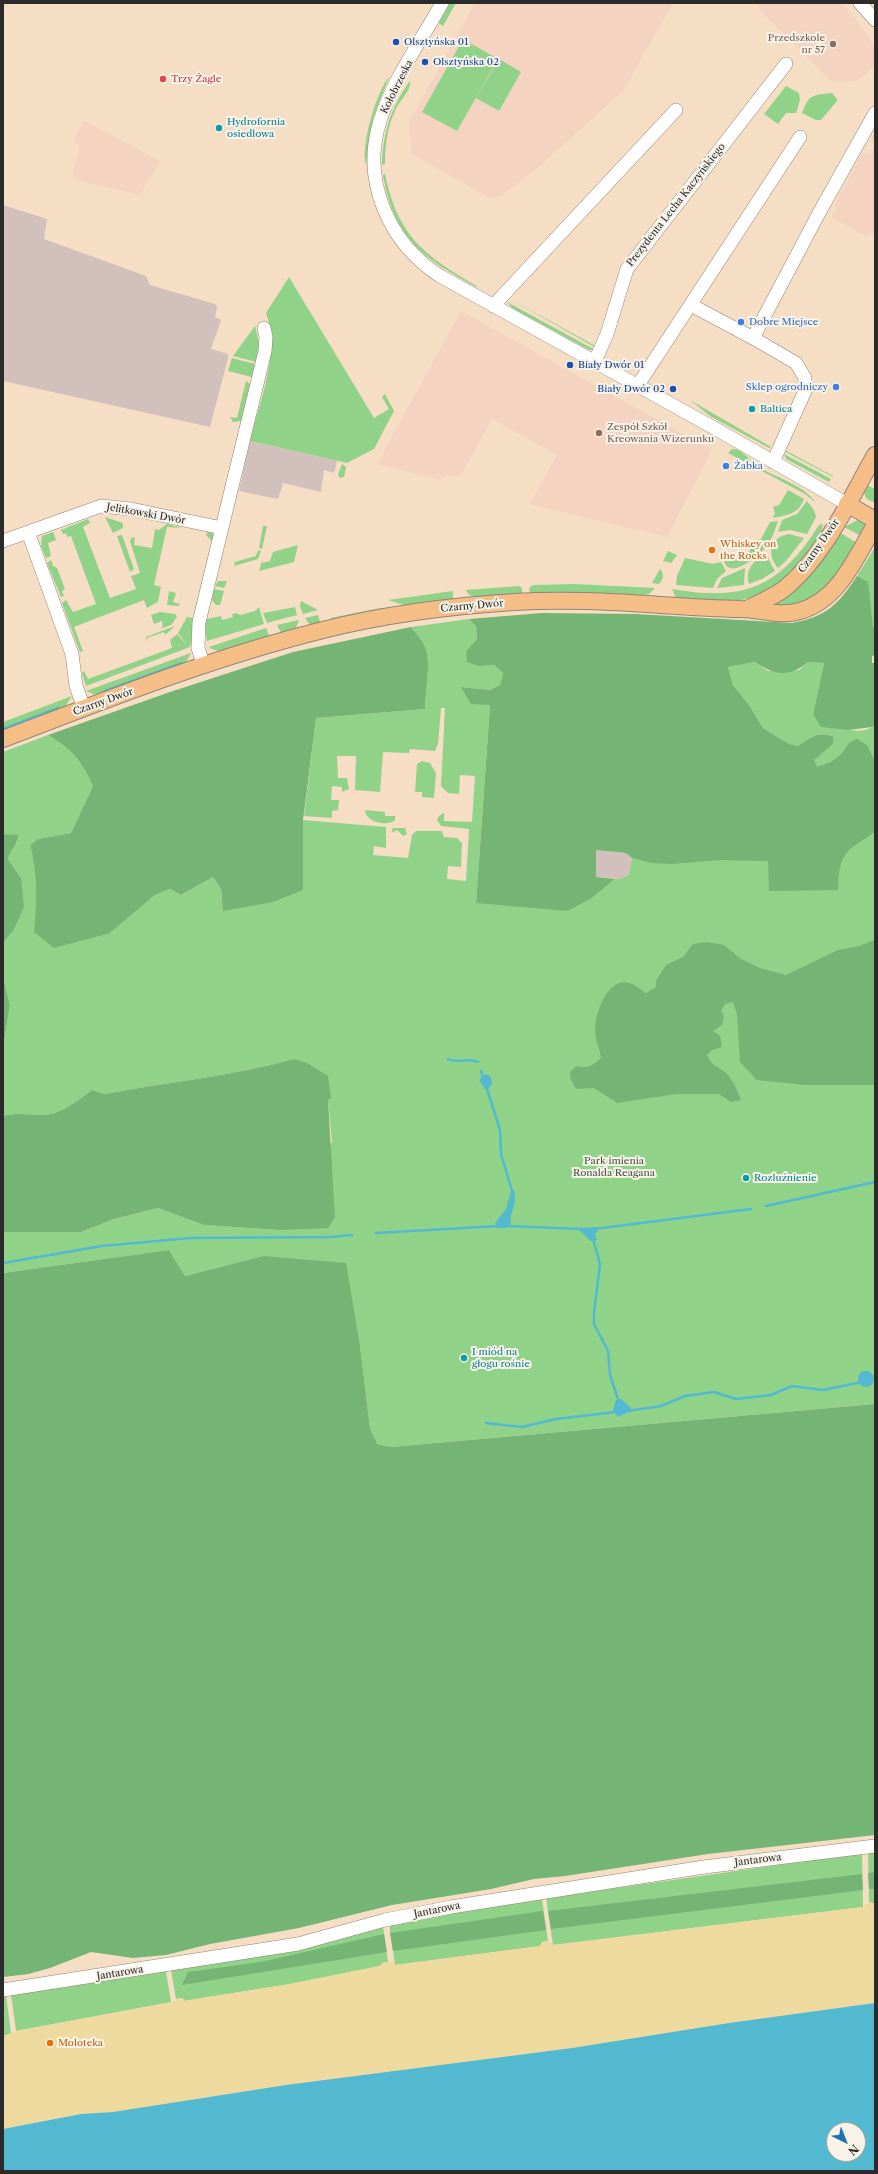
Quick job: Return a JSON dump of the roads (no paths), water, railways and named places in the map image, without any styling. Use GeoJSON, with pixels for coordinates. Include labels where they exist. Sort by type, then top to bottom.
{"type":"FeatureCollection","features":[{"type":"Feature","properties":{"kind":"main road","name":"Czarny Dwór"},"geometry":{"type":"LineString","coordinates":[[747,609],[777,594],[797,578],[816,554],[875,455]]}},
{"type":"Feature","properties":{"kind":"main road"},"geometry":{"type":"LineString","coordinates":[[847,504],[875,520]]}},
{"type":"Feature","properties":{"kind":"main road","name":"Czarny Dwór"},"geometry":{"type":"LineString","coordinates":[[3,739],[84,708],[204,666],[334,627],[410,613],[478,604],[599,600],[747,609],[768,613],[786,613],[815,605],[834,591],[870,542],[875,525]]}},
{"type":"Feature","properties":{"kind":"street"},"geometry":{"type":"LineString","coordinates":[[860,3],[875,20]]}},
{"type":"Feature","properties":{"kind":"street","name":"Kołobrzeska"},"geometry":{"type":"LineString","coordinates":[[437,5],[384,108],[377,134],[374,164],[377,187],[382,207],[398,237],[421,263],[459,288],[493,306]]}},
{"type":"Feature","properties":{"kind":"street","name":"Prezydenta Lecha Kaczyńskiego"},"geometry":{"type":"LineString","coordinates":[[595,361],[608,334],[627,269],[786,64]]}},
{"type":"Feature","properties":{"kind":"street"},"geometry":{"type":"LineString","coordinates":[[676,110],[493,306],[595,361],[847,504]]}},
{"type":"Feature","properties":{"kind":"street"},"geometry":{"type":"LineString","coordinates":[[754,338],[819,213],[875,114]]}},
{"type":"Feature","properties":{"kind":"street"},"geometry":{"type":"LineString","coordinates":[[638,386],[800,137]]}},
{"type":"Feature","properties":{"kind":"street"},"geometry":{"type":"LineString","coordinates":[[691,305],[754,338],[796,363],[805,378],[805,391],[773,462]]}},
{"type":"Feature","properties":{"kind":"street"},"geometry":{"type":"LineString","coordinates":[[204,666],[198,648],[199,622],[265,351],[266,337],[264,328]]}},
{"type":"Feature","properties":{"kind":"street","name":"Jelitkowski Dwór"},"geometry":{"type":"LineString","coordinates":[[3,541],[89,509],[111,506],[222,528]]}},
{"type":"Feature","properties":{"kind":"street"},"geometry":{"type":"LineString","coordinates":[[28,532],[72,654],[76,686],[84,708]]}},
{"type":"Feature","properties":{"kind":"street","name":"Jantarowa"},"geometry":{"type":"LineString","coordinates":[[3,1990],[298,1944],[385,1920],[451,1907],[704,1867],[875,1846]]}},
{"type":"Feature","properties":{"kind":"water"},"geometry":{"type":"Polygon","coordinates":[[[485,1074],[491,1077],[492,1084],[488,1089],[485,1089],[479,1080],[485,1074]]]}},
{"type":"Feature","properties":{"kind":"water"},"geometry":{"type":"Polygon","coordinates":[[[514,1190],[515,1200],[511,1215],[511,1224],[506,1228],[497,1228],[495,1223],[506,1209],[511,1191],[514,1190]]]}},
{"type":"Feature","properties":{"kind":"water"},"geometry":{"type":"Polygon","coordinates":[[[596,1227],[598,1231],[595,1234],[597,1240],[591,1241],[579,1230],[579,1228],[596,1227]]]}},
{"type":"Feature","properties":{"kind":"water"},"geometry":{"type":"Polygon","coordinates":[[[863,1371],[869,1371],[874,1376],[872,1385],[869,1387],[863,1387],[858,1382],[858,1376],[863,1371]]]}},
{"type":"Feature","properties":{"kind":"water"},"geometry":{"type":"Polygon","coordinates":[[[621,1399],[631,1408],[629,1412],[618,1417],[613,1410],[616,1400],[621,1399]]]}},
{"type":"Feature","properties":{"kind":"water"},"geometry":{"type":"Polygon","coordinates":[[[875,2003],[875,2171],[3,2171],[3,2129],[81,2114],[113,2112],[286,2085],[572,2048],[729,2023],[875,2003]]]}},
{"type":"Feature","properties":{"kind":"waterway"},"geometry":{"type":"LineString","coordinates":[[105,691],[182,663]]}},
{"type":"Feature","properties":{"kind":"waterway"},"geometry":{"type":"LineString","coordinates":[[3,729],[58,708]]}},
{"type":"Feature","properties":{"kind":"waterway"},"geometry":{"type":"LineString","coordinates":[[448,1059],[456,1061],[471,1060],[478,1062]]}},
{"type":"Feature","properties":{"kind":"waterway"},"geometry":{"type":"LineString","coordinates":[[481,1071],[483,1078]]}},
{"type":"Feature","properties":{"kind":"waterway"},"geometry":{"type":"LineString","coordinates":[[486,1086],[500,1130],[501,1154],[513,1194]]}},
{"type":"Feature","properties":{"kind":"waterway"},"geometry":{"type":"LineString","coordinates":[[766,1206],[875,1182]]}},
{"type":"Feature","properties":{"kind":"waterway"},"geometry":{"type":"LineString","coordinates":[[594,1229],[751,1209]]}},
{"type":"Feature","properties":{"kind":"waterway"},"geometry":{"type":"LineString","coordinates":[[376,1233],[499,1226]]}},
{"type":"Feature","properties":{"kind":"waterway"},"geometry":{"type":"LineString","coordinates":[[508,1226],[581,1229]]}},
{"type":"Feature","properties":{"kind":"waterway"},"geometry":{"type":"LineString","coordinates":[[3,1263],[102,1246],[190,1238],[330,1237],[352,1235]]}},
{"type":"Feature","properties":{"kind":"waterway"},"geometry":{"type":"LineString","coordinates":[[593,1239],[600,1264],[594,1324],[608,1351],[610,1375],[619,1402]]}},
{"type":"Feature","properties":{"kind":"waterway"},"geometry":{"type":"LineString","coordinates":[[627,1411],[661,1406],[685,1396],[714,1392],[736,1399],[771,1395],[792,1386],[823,1390],[862,1382]]}},
{"type":"Feature","properties":{"kind":"waterway"},"geometry":{"type":"LineString","coordinates":[[486,1423],[522,1427],[556,1419],[616,1412]]}},
{"type":"Feature","properties":{"kind":"place","name":"Olsztyńska 01"},"geometry":{"type":"Point","coordinates":[396,42]}},
{"type":"Feature","properties":{"kind":"place","name":"Przedszkole nr 57"},"geometry":{"type":"Point","coordinates":[833,44]}},
{"type":"Feature","properties":{"kind":"place","name":"Olsztyńska 02"},"geometry":{"type":"Point","coordinates":[425,62]}},
{"type":"Feature","properties":{"kind":"place","name":"Trzy Żagle"},"geometry":{"type":"Point","coordinates":[163,79]}},
{"type":"Feature","properties":{"kind":"place","name":"Hydrofornia osiedlowa"},"geometry":{"type":"Point","coordinates":[219,128]}},
{"type":"Feature","properties":{"kind":"place","name":"Dobre Miejsce"},"geometry":{"type":"Point","coordinates":[741,322]}},
{"type":"Feature","properties":{"kind":"place","name":"Biały Dwór 01"},"geometry":{"type":"Point","coordinates":[570,365]}},
{"type":"Feature","properties":{"kind":"place","name":"Sklep ogrodniczy"},"geometry":{"type":"Point","coordinates":[836,387]}},
{"type":"Feature","properties":{"kind":"place","name":"Biały Dwór 02"},"geometry":{"type":"Point","coordinates":[673,389]}},
{"type":"Feature","properties":{"kind":"place","name":"Baltica"},"geometry":{"type":"Point","coordinates":[752,409]}},
{"type":"Feature","properties":{"kind":"place","name":"Zespół Szkół Kreowania Wizerunku"},"geometry":{"type":"Point","coordinates":[599,433]}},
{"type":"Feature","properties":{"kind":"place","name":"Żabka"},"geometry":{"type":"Point","coordinates":[726,466]}},
{"type":"Feature","properties":{"kind":"place","name":"Whiskey on the Rocks"},"geometry":{"type":"Point","coordinates":[712,550]}},
{"type":"Feature","properties":{"kind":"place","name":"Rozluźnienie"},"geometry":{"type":"Point","coordinates":[746,1178]}},
{"type":"Feature","properties":{"kind":"place","name":"I miód na głogu rośnie"},"geometry":{"type":"Point","coordinates":[464,1358]}},
{"type":"Feature","properties":{"kind":"place","name":"Moloteka"},"geometry":{"type":"Point","coordinates":[50,2043]}},
{"type":"Feature","properties":{"kind":"park label","name":"Park imienia Ronalda Reagana"},"geometry":{"type":"Point","coordinates":[614,1166]}}]}
